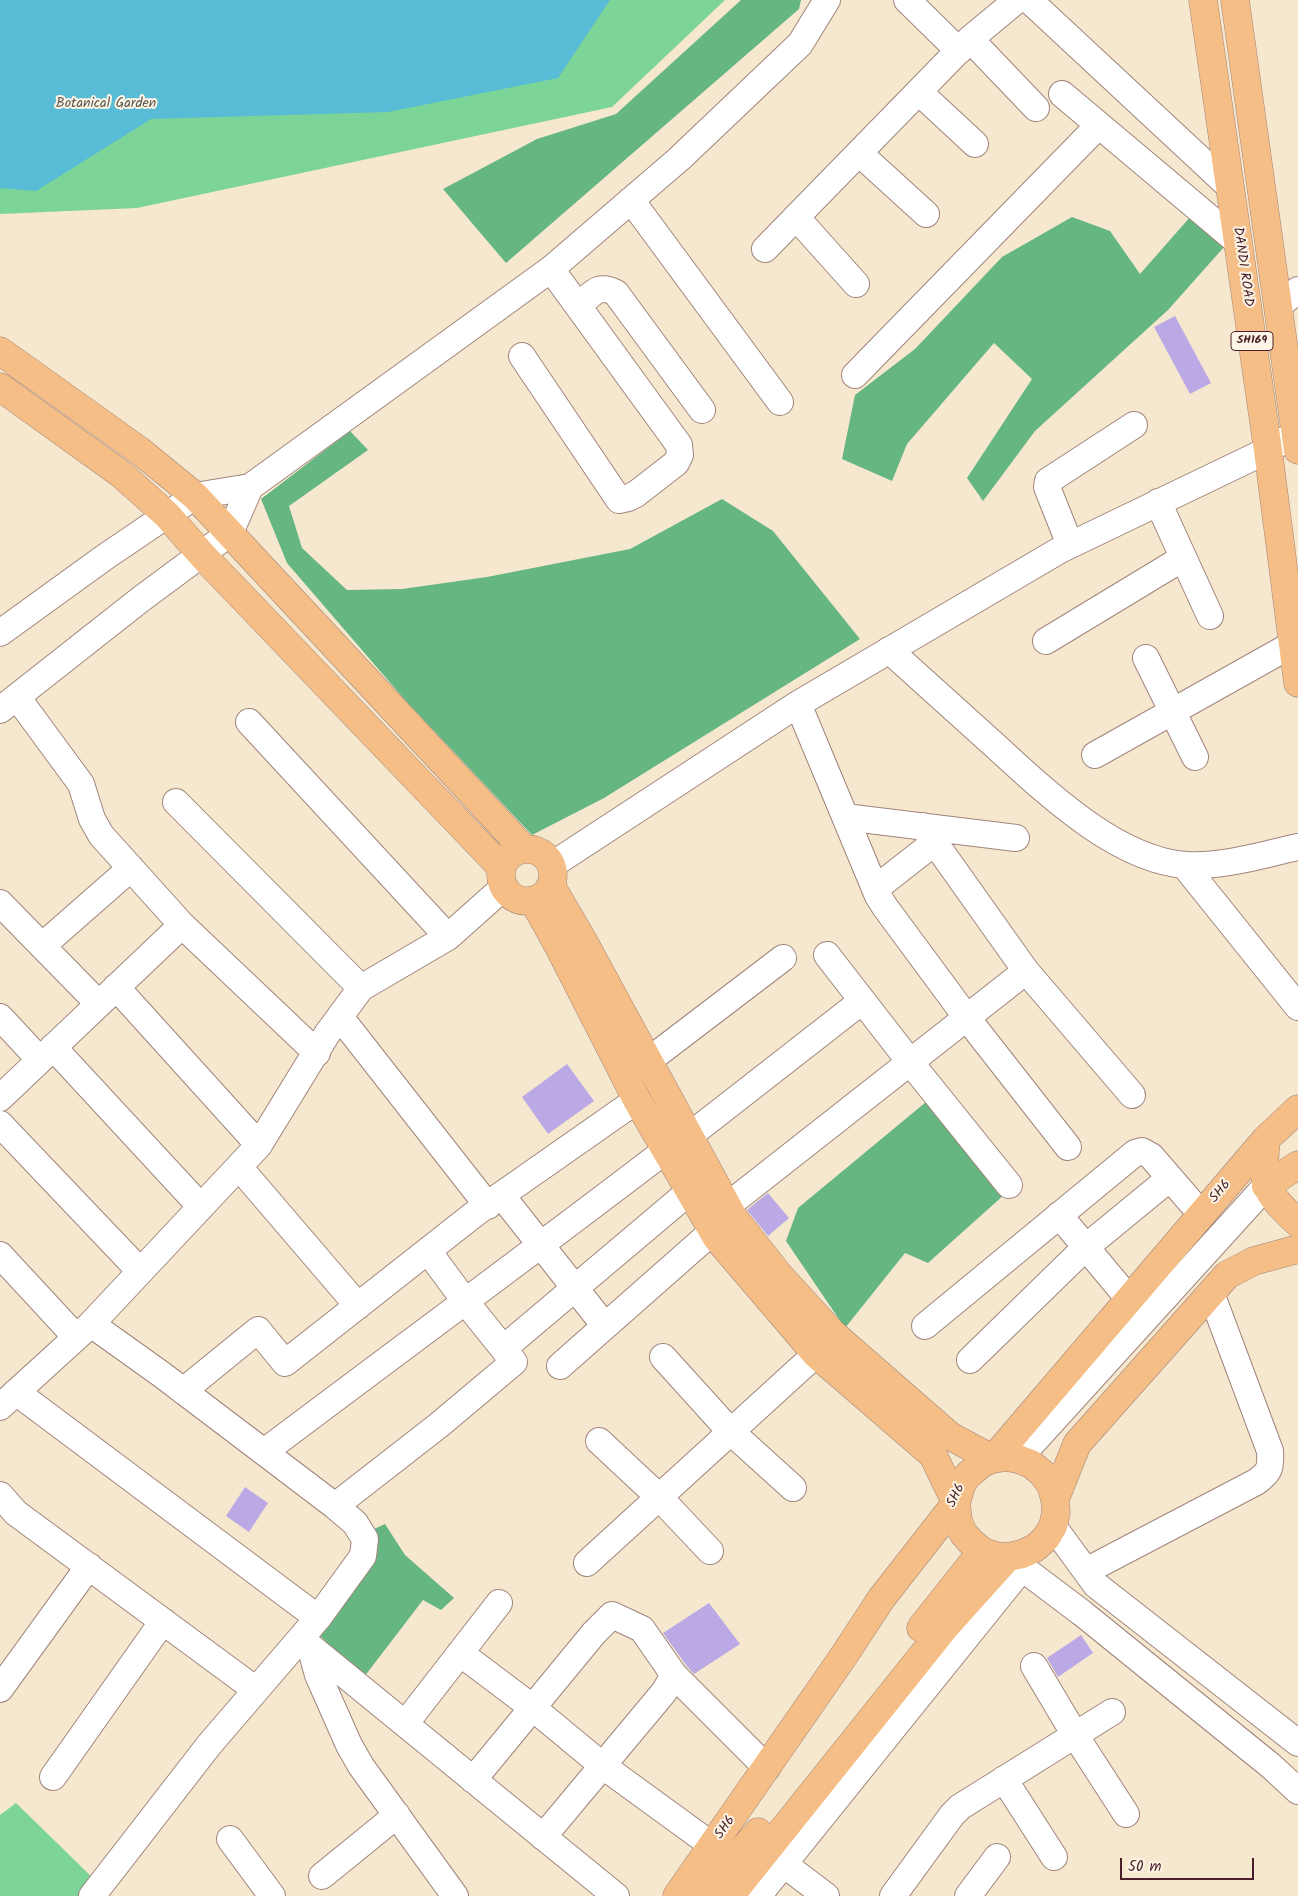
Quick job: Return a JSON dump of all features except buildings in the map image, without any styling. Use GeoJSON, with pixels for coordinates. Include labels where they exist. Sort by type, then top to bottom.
{"type":"FeatureCollection","features":[{"type":"Feature","properties":{"kind":"main road","name":"DANDI ROAD"},"geometry":{"type":"LineString","coordinates":[[1203,0],[1268,450],[1298,683]]}},
{"type":"Feature","properties":{"kind":"main road","name":"SH169"},"geometry":{"type":"LineString","coordinates":[[1235,0],[1288,298],[1297,441]]}},
{"type":"Feature","properties":{"kind":"main road"},"geometry":{"type":"LineString","coordinates":[[0,351],[140,451],[195,496],[524,849]]}},
{"type":"Feature","properties":{"kind":"main road"},"geometry":{"type":"LineString","coordinates":[[0,387],[121,474],[167,514],[202,555],[503,878],[516,898],[524,901],[545,884]]}},
{"type":"Feature","properties":{"kind":"main road"},"geometry":{"type":"LineString","coordinates":[[503,878],[509,856],[524,849],[540,852],[547,858],[545,884],[559,947],[637,1100],[713,1231],[816,1354],[933,1455],[957,1512],[963,1532],[971,1542],[982,1551],[1015,1562]]}},
{"type":"Feature","properties":{"kind":"main road"},"geometry":{"type":"LineString","coordinates":[[545,884],[582,939],[727,1206],[778,1274],[832,1332],[950,1436],[1006,1459],[1031,1464],[1042,1473],[1051,1485],[1055,1499],[1056,1513],[1053,1526],[1046,1538],[1035,1548],[1022,1554],[945,1627],[774,1857],[730,1896]]}},
{"type":"Feature","properties":{"kind":"main road","name":"SH6"},"geometry":{"type":"LineString","coordinates":[[677,1896],[843,1658],[881,1599],[957,1512],[962,1483],[968,1474],[975,1468],[1006,1459],[1130,1300],[1266,1139],[1296,1109]]}},
{"type":"Feature","properties":{"kind":"main road"},"geometry":{"type":"LineString","coordinates":[[1266,1139],[1264,1171],[1266,1186],[1279,1204],[1298,1223]]}},
{"type":"Feature","properties":{"kind":"main road"},"geometry":{"type":"LineString","coordinates":[[1266,1186],[1298,1165]]}},
{"type":"Feature","properties":{"kind":"main road"},"geometry":{"type":"LineString","coordinates":[[1055,1499],[1077,1444],[1227,1275],[1254,1261],[1298,1249]]}},
{"type":"Feature","properties":{"kind":"main road"},"geometry":{"type":"LineString","coordinates":[[698,1896],[806,1732],[957,1512]]}},
{"type":"Feature","properties":{"kind":"main road"},"geometry":{"type":"LineString","coordinates":[[704,1896],[817,1762],[982,1551]]}},
{"type":"Feature","properties":{"kind":"street"},"geometry":{"type":"LineString","coordinates":[[0,632],[195,496],[250,487],[551,269],[679,159],[800,44],[828,0]]}},
{"type":"Feature","properties":{"kind":"street"},"geometry":{"type":"LineString","coordinates":[[907,0],[964,45],[1036,108]]}},
{"type":"Feature","properties":{"kind":"street"},"geometry":{"type":"LineString","coordinates":[[765,249],[964,45],[1017,1],[1230,187]]}},
{"type":"Feature","properties":{"kind":"street"},"geometry":{"type":"LineString","coordinates":[[919,92],[975,144]]}},
{"type":"Feature","properties":{"kind":"street"},"geometry":{"type":"LineString","coordinates":[[1062,94],[1238,242]]}},
{"type":"Feature","properties":{"kind":"street"},"geometry":{"type":"LineString","coordinates":[[855,374],[1099,125]]}},
{"type":"Feature","properties":{"kind":"street"},"geometry":{"type":"LineString","coordinates":[[859,153],[926,214]]}},
{"type":"Feature","properties":{"kind":"street"},"geometry":{"type":"LineString","coordinates":[[631,200],[780,402]]}},
{"type":"Feature","properties":{"kind":"street"},"geometry":{"type":"LineString","coordinates":[[796,218],[856,284]]}},
{"type":"Feature","properties":{"kind":"street"},"geometry":{"type":"LineString","coordinates":[[522,356],[619,500],[636,494],[676,463],[680,455],[679,445],[551,269]]}},
{"type":"Feature","properties":{"kind":"street"},"geometry":{"type":"LineString","coordinates":[[578,306],[600,288],[606,288],[616,293],[702,410]]}},
{"type":"Feature","properties":{"kind":"street"},"geometry":{"type":"LineString","coordinates":[[1070,545],[1047,487],[1048,481],[1134,424]]}},
{"type":"Feature","properties":{"kind":"street"},"geometry":{"type":"LineString","coordinates":[[545,884],[798,704],[889,650],[1070,545],[1268,450],[1297,441]]}},
{"type":"Feature","properties":{"kind":"street"},"geometry":{"type":"LineString","coordinates":[[250,487],[230,533],[141,599],[8,703],[81,784],[92,819],[101,834],[131,868],[182,925],[317,1053]]}},
{"type":"Feature","properties":{"kind":"street"},"geometry":{"type":"LineString","coordinates":[[1158,502],[1210,616]]}},
{"type":"Feature","properties":{"kind":"street"},"geometry":{"type":"LineString","coordinates":[[1046,641],[1183,558]]}},
{"type":"Feature","properties":{"kind":"street"},"geometry":{"type":"LineString","coordinates":[[1096,755],[1293,644]]}},
{"type":"Feature","properties":{"kind":"street"},"geometry":{"type":"LineString","coordinates":[[889,650],[1013,762],[1082,821],[1116,842],[1152,857],[1184,865],[1215,865],[1298,847]]}},
{"type":"Feature","properties":{"kind":"street"},"geometry":{"type":"LineString","coordinates":[[1146,658],[1174,711],[1195,757]]}},
{"type":"Feature","properties":{"kind":"street"},"geometry":{"type":"LineString","coordinates":[[798,704],[875,888],[885,907],[967,1018],[1068,1147]]}},
{"type":"Feature","properties":{"kind":"street"},"geometry":{"type":"LineString","coordinates":[[249,722],[448,937]]}},
{"type":"Feature","properties":{"kind":"street"},"geometry":{"type":"LineString","coordinates":[[176,802],[362,988]]}},
{"type":"Feature","properties":{"kind":"street"},"geometry":{"type":"LineString","coordinates":[[846,817],[929,834],[1016,838]]}},
{"type":"Feature","properties":{"kind":"street"},"geometry":{"type":"LineString","coordinates":[[875,888],[929,834]]}},
{"type":"Feature","properties":{"kind":"street"},"geometry":{"type":"LineString","coordinates":[[929,834],[1026,972],[1132,1095]]}},
{"type":"Feature","properties":{"kind":"street"},"geometry":{"type":"LineString","coordinates":[[1184,865],[1298,1007]]}},
{"type":"Feature","properties":{"kind":"street"},"geometry":{"type":"LineString","coordinates":[[42,946],[131,868]]}},
{"type":"Feature","properties":{"kind":"street"},"geometry":{"type":"LineString","coordinates":[[503,878],[448,937],[362,988],[327,1034],[259,1146],[84,1331],[6,1397],[312,1632],[405,1724],[616,1896]]}},
{"type":"Feature","properties":{"kind":"street"},"geometry":{"type":"LineString","coordinates":[[0,903],[42,946],[108,996],[259,1146]]}},
{"type":"Feature","properties":{"kind":"street"},"geometry":{"type":"LineString","coordinates":[[0,1098],[182,925]]}},
{"type":"Feature","properties":{"kind":"street"},"geometry":{"type":"LineString","coordinates":[[827,955],[910,1062],[1009,1184]]}},
{"type":"Feature","properties":{"kind":"street"},"geometry":{"type":"LineString","coordinates":[[648,1061],[783,958]]}},
{"type":"Feature","properties":{"kind":"street"},"geometry":{"type":"LineString","coordinates":[[727,1206],[1026,972]]}},
{"type":"Feature","properties":{"kind":"street"},"geometry":{"type":"LineString","coordinates":[[689,1136],[862,1001]]}},
{"type":"Feature","properties":{"kind":"street"},"geometry":{"type":"LineString","coordinates":[[0,1016],[47,1054],[201,1207]]}},
{"type":"Feature","properties":{"kind":"street"},"geometry":{"type":"LineString","coordinates":[[340,1017],[495,1201],[541,1246],[605,1326]]}},
{"type":"Feature","properties":{"kind":"street"},"geometry":{"type":"LineString","coordinates":[[183,1391],[258,1330],[285,1363],[477,1212],[637,1100]]}},
{"type":"Feature","properties":{"kind":"street"},"geometry":{"type":"LineString","coordinates":[[0,1124],[140,1271]]}},
{"type":"Feature","properties":{"kind":"street"},"geometry":{"type":"LineString","coordinates":[[264,1452],[541,1246],[666,1150]]}},
{"type":"Feature","properties":{"kind":"street"},"geometry":{"type":"LineString","coordinates":[[925,1326],[1135,1153],[1142,1151],[1148,1153],[1202,1215]]}},
{"type":"Feature","properties":{"kind":"street"},"geometry":{"type":"LineString","coordinates":[[239,1167],[358,1306]]}},
{"type":"Feature","properties":{"kind":"street"},"geometry":{"type":"LineString","coordinates":[[970,1360],[1086,1247],[1170,1178]]}},
{"type":"Feature","properties":{"kind":"street"},"geometry":{"type":"LineString","coordinates":[[1006,1459],[1266,1186]]}},
{"type":"Feature","properties":{"kind":"street"},"geometry":{"type":"LineString","coordinates":[[504,1348],[690,1191]]}},
{"type":"Feature","properties":{"kind":"street"},"geometry":{"type":"LineString","coordinates":[[1059,1215],[1130,1300]]}},
{"type":"Feature","properties":{"kind":"street"},"geometry":{"type":"LineString","coordinates":[[560,1366],[713,1231]]}},
{"type":"Feature","properties":{"kind":"street"},"geometry":{"type":"LineString","coordinates":[[335,1506],[439,1425],[514,1362],[428,1251]]}},
{"type":"Feature","properties":{"kind":"street"},"geometry":{"type":"LineString","coordinates":[[0,1255],[84,1331],[183,1391],[356,1523],[365,1539],[363,1556],[312,1632],[256,1690],[209,1746],[92,1896]]}},
{"type":"Feature","properties":{"kind":"street"},"geometry":{"type":"LineString","coordinates":[[1086,1571],[1256,1482],[1266,1475],[1271,1465],[1270,1451],[1211,1293]]}},
{"type":"Feature","properties":{"kind":"street"},"geometry":{"type":"LineString","coordinates":[[587,1562],[816,1354]]}},
{"type":"Feature","properties":{"kind":"street"},"geometry":{"type":"LineString","coordinates":[[663,1356],[730,1431],[793,1488]]}},
{"type":"Feature","properties":{"kind":"street"},"geometry":{"type":"LineString","coordinates":[[599,1440],[659,1497],[710,1551]]}},
{"type":"Feature","properties":{"kind":"street"},"geometry":{"type":"LineString","coordinates":[[0,1495],[16,1513],[256,1690]]}},
{"type":"Feature","properties":{"kind":"street"},"geometry":{"type":"LineString","coordinates":[[1053,1526],[1096,1585],[1298,1744]]}},
{"type":"Feature","properties":{"kind":"street"},"geometry":{"type":"LineString","coordinates":[[758,1896],[774,1857],[1015,1562],[1082,1613],[1263,1760],[1298,1791]]}},
{"type":"Feature","properties":{"kind":"street"},"geometry":{"type":"LineString","coordinates":[[0,1689],[89,1566]]}},
{"type":"Feature","properties":{"kind":"street"},"geometry":{"type":"LineString","coordinates":[[405,1724],[499,1603]]}},
{"type":"Feature","properties":{"kind":"street"},"geometry":{"type":"LineString","coordinates":[[473,1780],[594,1633],[612,1615],[642,1629],[674,1675],[767,1768]]}},
{"type":"Feature","properties":{"kind":"street"},"geometry":{"type":"LineString","coordinates":[[53,1777],[163,1621]]}},
{"type":"Feature","properties":{"kind":"street"},"geometry":{"type":"LineString","coordinates":[[312,1632],[318,1675],[349,1745],[361,1766],[397,1816],[443,1892]]}},
{"type":"Feature","properties":{"kind":"street"},"geometry":{"type":"LineString","coordinates":[[460,1653],[533,1708],[603,1766],[713,1846]]}},
{"type":"Feature","properties":{"kind":"street"},"geometry":{"type":"LineString","coordinates":[[1034,1666],[1075,1735],[1126,1814]]}},
{"type":"Feature","properties":{"kind":"street"},"geometry":{"type":"LineString","coordinates":[[543,1837],[664,1692],[674,1675]]}},
{"type":"Feature","properties":{"kind":"street"},"geometry":{"type":"LineString","coordinates":[[893,1896],[952,1815],[970,1800],[1112,1712]]}},
{"type":"Feature","properties":{"kind":"street"},"geometry":{"type":"LineString","coordinates":[[1004,1779],[1054,1857]]}},
{"type":"Feature","properties":{"kind":"street"},"geometry":{"type":"LineString","coordinates":[[322,1876],[397,1816]]}},
{"type":"Feature","properties":{"kind":"street"},"geometry":{"type":"LineString","coordinates":[[230,1839],[272,1896]]}},
{"type":"Feature","properties":{"kind":"street"},"geometry":{"type":"LineString","coordinates":[[774,1857],[826,1896]]}},
{"type":"Feature","properties":{"kind":"street"},"geometry":{"type":"LineString","coordinates":[[968,1896],[997,1857]]}},
{"type":"Feature","properties":{"kind":"green space","name":"Botanical Garden"},"geometry":{"type":"Polygon","coordinates":[[[0,0],[725,0],[612,107],[137,208],[0,214],[0,0]]]}},
{"type":"Feature","properties":{"kind":"green space"},"geometry":{"type":"Polygon","coordinates":[[[741,0],[801,0],[799,9],[506,263],[443,189],[537,139],[616,114],[741,0]]]}},
{"type":"Feature","properties":{"kind":"green space"},"geometry":{"type":"Polygon","coordinates":[[[1191,216],[1225,246],[1168,310],[1035,431],[983,501],[967,478],[1032,379],[994,343],[907,444],[892,481],[842,459],[855,395],[915,349],[1002,257],[1072,217],[1110,231],[1140,274],[1191,216]]]}},
{"type":"Feature","properties":{"kind":"green space"},"geometry":{"type":"Polygon","coordinates":[[[350,431],[368,450],[289,506],[302,548],[347,590],[402,589],[487,577],[630,549],[722,499],[773,531],[860,639],[604,798],[532,835],[405,700],[287,563],[261,499],[350,431]]]}},
{"type":"Feature","properties":{"kind":"green space"},"geometry":{"type":"Polygon","coordinates":[[[926,1102],[1005,1194],[928,1263],[905,1253],[845,1328],[786,1241],[798,1208],[926,1102]]]}},
{"type":"Feature","properties":{"kind":"green space"},"geometry":{"type":"Polygon","coordinates":[[[385,1524],[405,1555],[454,1598],[441,1610],[423,1600],[364,1677],[319,1635],[372,1530],[385,1524]]]}},
{"type":"Feature","properties":{"kind":"green space"},"geometry":{"type":"Polygon","coordinates":[[[16,1803],[96,1881],[84,1896],[0,1896],[0,1815],[16,1803]]]}},
{"type":"Feature","properties":{"kind":"water","name":"Botanical Garden"},"geometry":{"type":"Polygon","coordinates":[[[0,0],[610,0],[558,78],[388,112],[151,119],[36,191],[0,188],[0,0]]]}}]}
